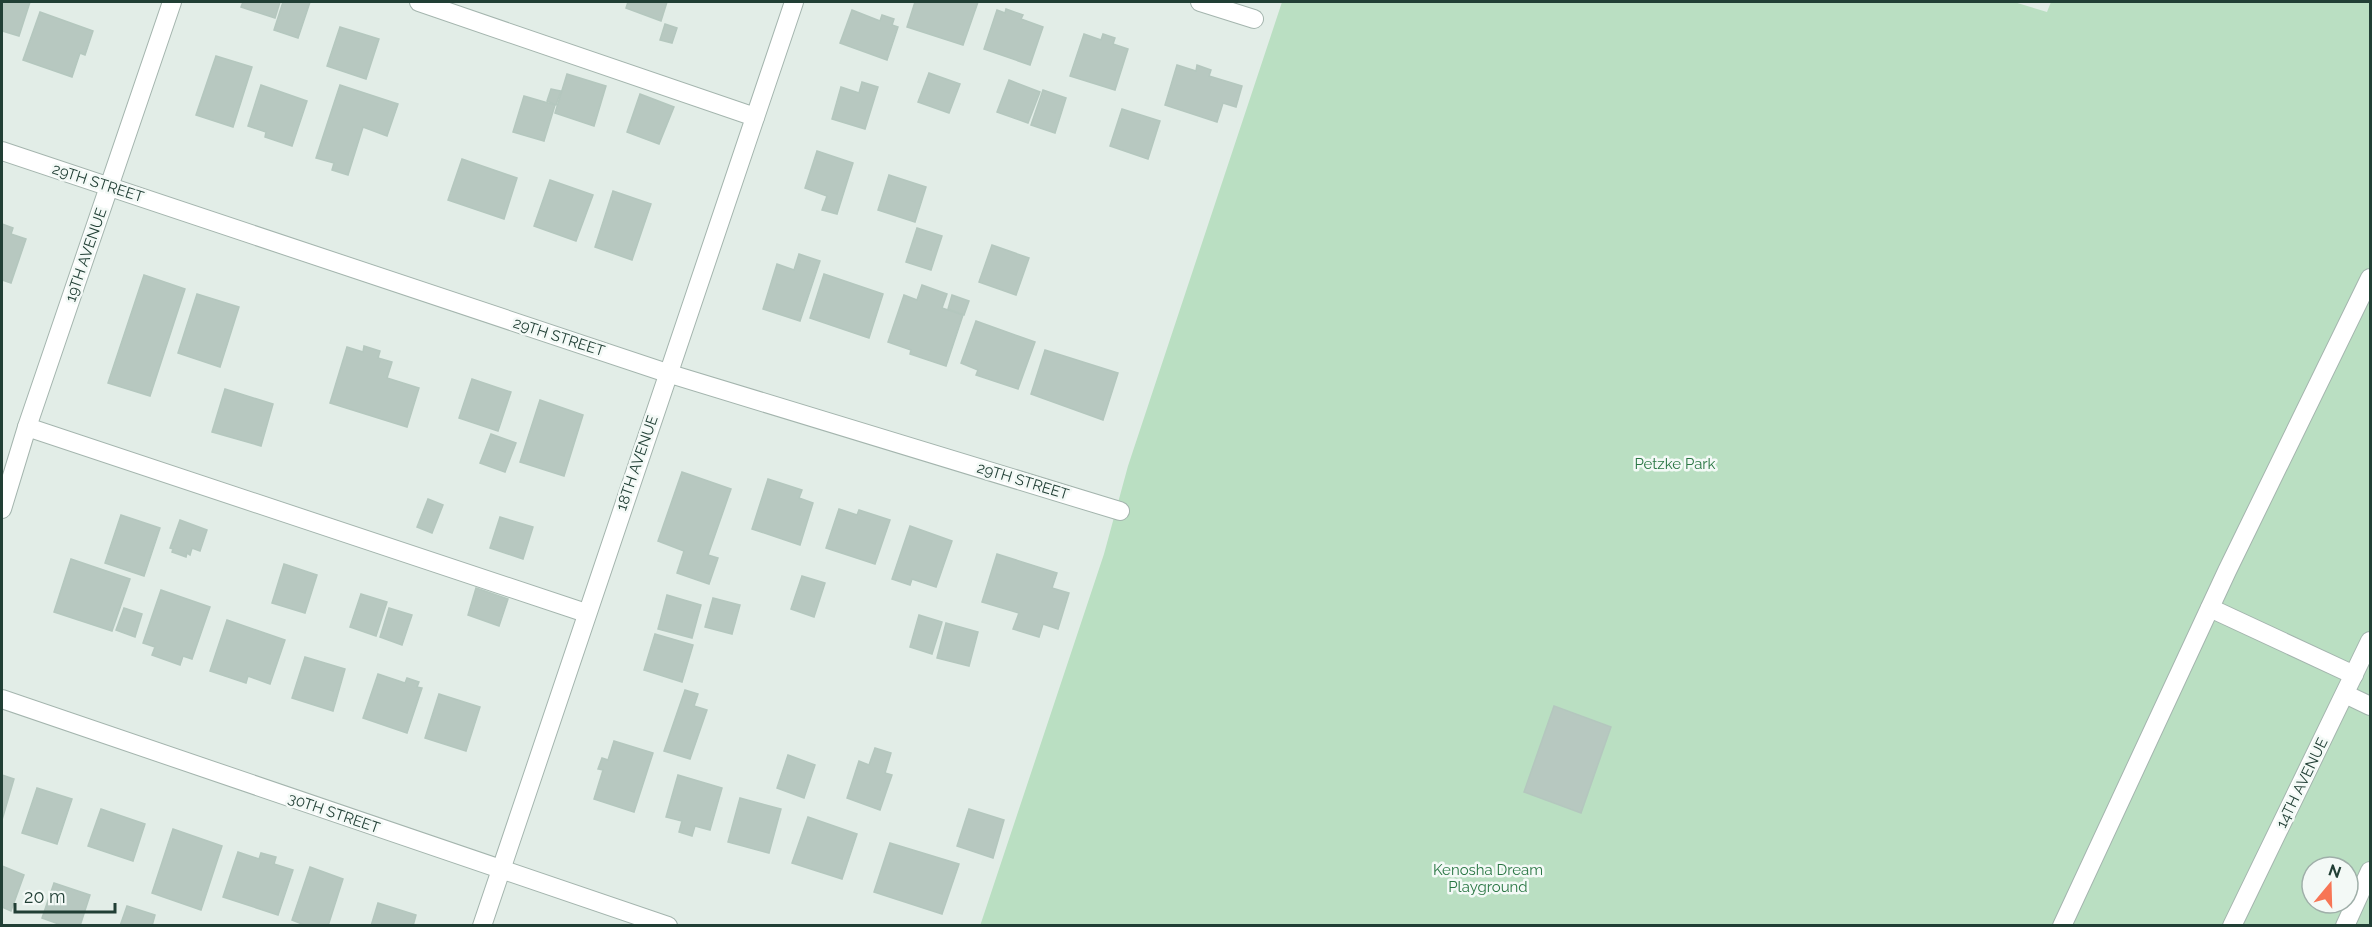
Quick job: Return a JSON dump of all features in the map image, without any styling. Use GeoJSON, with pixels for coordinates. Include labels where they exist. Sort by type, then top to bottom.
{"type":"FeatureCollection","features":[{"type":"Feature","properties":{"kind":"street","name":"19TH AVENUE"},"geometry":{"type":"LineString","coordinates":[[2,509],[27,427],[172,2]]}},
{"type":"Feature","properties":{"kind":"street"},"geometry":{"type":"LineString","coordinates":[[419,2],[755,117]]}},
{"type":"Feature","properties":{"kind":"street","name":"18TH AVENUE"},"geometry":{"type":"LineString","coordinates":[[482,926],[794,2]]}},
{"type":"Feature","properties":{"kind":"street"},"geometry":{"type":"LineString","coordinates":[[1200,2],[1254,19]]}},
{"type":"Feature","properties":{"kind":"street","name":"29TH STREET"},"geometry":{"type":"LineString","coordinates":[[2,151],[667,373],[1120,510]]}},
{"type":"Feature","properties":{"kind":"street"},"geometry":{"type":"LineString","coordinates":[[2062,926],[2210,608],[2370,278]]}},
{"type":"Feature","properties":{"kind":"street"},"geometry":{"type":"LineString","coordinates":[[27,427],[586,613]]}},
{"type":"Feature","properties":{"kind":"street"},"geometry":{"type":"LineString","coordinates":[[2210,608],[2361,670]]}},
{"type":"Feature","properties":{"kind":"street","name":"14TH AVENUE"},"geometry":{"type":"LineString","coordinates":[[2232,926],[2345,694],[2361,670],[2370,641]]}},
{"type":"Feature","properties":{"kind":"street"},"geometry":{"type":"LineString","coordinates":[[2345,694],[2370,706]]}},
{"type":"Feature","properties":{"kind":"street","name":"30TH STREET"},"geometry":{"type":"LineString","coordinates":[[2,699],[668,926]]}},
{"type":"Feature","properties":{"kind":"street"},"geometry":{"type":"LineString","coordinates":[[2345,926],[2370,871]]}},
{"type":"Feature","properties":{"kind":"green space","name":"Petzke Park"},"geometry":{"type":"Polygon","coordinates":[[[1282,2],[2014,2],[2047,12],[2051,2],[2370,2],[2370,925],[980,926],[1104,554],[1128,466],[1282,2]]]}},
{"type":"Feature","properties":{"kind":"building"},"geometry":{"type":"Polygon","coordinates":[[[2,2],[30,2],[19,36],[2,31],[2,2]]]}},
{"type":"Feature","properties":{"kind":"building"},"geometry":{"type":"Polygon","coordinates":[[[243,2],[280,2],[275,18],[241,7],[243,2]]]}},
{"type":"Feature","properties":{"kind":"building"},"geometry":{"type":"Polygon","coordinates":[[[283,2],[310,2],[298,38],[274,30],[283,2]]]}},
{"type":"Feature","properties":{"kind":"building"},"geometry":{"type":"Polygon","coordinates":[[[628,2],[667,2],[661,21],[626,8],[628,2]]]}},
{"type":"Feature","properties":{"kind":"building"},"geometry":{"type":"Polygon","coordinates":[[[915,2],[978,2],[963,45],[907,27],[915,2]]]}},
{"type":"Feature","properties":{"kind":"building"},"geometry":{"type":"Polygon","coordinates":[[[1006,9],[1023,15],[1021,19],[1043,27],[1030,65],[984,49],[997,10],[1005,13],[1006,9]]]}},
{"type":"Feature","properties":{"kind":"building"},"geometry":{"type":"Polygon","coordinates":[[[852,10],[880,21],[882,15],[894,19],[892,25],[898,27],[887,60],[840,43],[852,10]]]}},
{"type":"Feature","properties":{"kind":"building"},"geometry":{"type":"Polygon","coordinates":[[[40,12],[93,31],[85,55],[80,53],[72,77],[23,60],[40,12]]]}},
{"type":"Feature","properties":{"kind":"building"},"geometry":{"type":"Polygon","coordinates":[[[665,24],[677,28],[672,43],[660,40],[665,24]]]}},
{"type":"Feature","properties":{"kind":"building"},"geometry":{"type":"Polygon","coordinates":[[[340,27],[379,39],[366,79],[327,66],[340,27]]]}},
{"type":"Feature","properties":{"kind":"building"},"geometry":{"type":"Polygon","coordinates":[[[1084,34],[1101,40],[1103,34],[1115,38],[1113,44],[1128,49],[1115,90],[1070,76],[1084,34]]]}},
{"type":"Feature","properties":{"kind":"building"},"geometry":{"type":"Polygon","coordinates":[[[216,56],[252,67],[233,127],[196,115],[216,56]]]}},
{"type":"Feature","properties":{"kind":"building"},"geometry":{"type":"Polygon","coordinates":[[[1177,65],[1196,71],[1197,65],[1211,70],[1209,76],[1242,86],[1236,107],[1223,103],[1217,122],[1165,105],[1177,65]]]}},
{"type":"Feature","properties":{"kind":"building"},"geometry":{"type":"Polygon","coordinates":[[[929,73],[960,84],[949,113],[918,102],[929,73]]]}},
{"type":"Feature","properties":{"kind":"building"},"geometry":{"type":"Polygon","coordinates":[[[567,74],[606,86],[594,126],[555,113],[567,74]]]}},
{"type":"Feature","properties":{"kind":"building"},"geometry":{"type":"Polygon","coordinates":[[[1009,80],[1040,92],[1028,123],[997,112],[1009,80]]]}},
{"type":"Feature","properties":{"kind":"building"},"geometry":{"type":"Polygon","coordinates":[[[862,82],[878,87],[865,129],[832,119],[841,87],[859,93],[862,82]]]}},
{"type":"Feature","properties":{"kind":"building"},"geometry":{"type":"Polygon","coordinates":[[[261,85],[307,101],[292,146],[265,137],[266,132],[248,126],[261,85]]]}},
{"type":"Feature","properties":{"kind":"building"},"geometry":{"type":"Polygon","coordinates":[[[340,85],[398,104],[387,136],[363,127],[348,175],[332,170],[334,163],[316,158],[340,85]]]}},
{"type":"Feature","properties":{"kind":"building"},"geometry":{"type":"Polygon","coordinates":[[[551,89],[561,91],[556,105],[547,101],[551,89]]]}},
{"type":"Feature","properties":{"kind":"building"},"geometry":{"type":"Polygon","coordinates":[[[1043,90],[1066,98],[1055,133],[1031,125],[1043,90]]]}},
{"type":"Feature","properties":{"kind":"building"},"geometry":{"type":"Polygon","coordinates":[[[640,94],[674,107],[659,144],[627,132],[640,94]]]}},
{"type":"Feature","properties":{"kind":"building"},"geometry":{"type":"Polygon","coordinates":[[[524,96],[555,105],[544,141],[513,132],[524,96]]]}},
{"type":"Feature","properties":{"kind":"building"},"geometry":{"type":"Polygon","coordinates":[[[1122,109],[1160,121],[1148,159],[1110,146],[1122,109]]]}},
{"type":"Feature","properties":{"kind":"building"},"geometry":{"type":"Polygon","coordinates":[[[817,151],[853,163],[837,214],[822,210],[827,196],[805,188],[817,151]]]}},
{"type":"Feature","properties":{"kind":"building"},"geometry":{"type":"Polygon","coordinates":[[[462,159],[517,178],[504,219],[448,200],[462,159]]]}},
{"type":"Feature","properties":{"kind":"building"},"geometry":{"type":"Polygon","coordinates":[[[889,175],[926,187],[915,222],[878,210],[889,175]]]}},
{"type":"Feature","properties":{"kind":"building"},"geometry":{"type":"Polygon","coordinates":[[[550,180],[593,195],[576,241],[534,226],[550,180]]]}},
{"type":"Feature","properties":{"kind":"building"},"geometry":{"type":"Polygon","coordinates":[[[613,191],[651,204],[632,260],[595,247],[613,191]]]}},
{"type":"Feature","properties":{"kind":"building"},"geometry":{"type":"Polygon","coordinates":[[[2,224],[13,228],[11,234],[26,239],[11,283],[2,280],[2,224]]]}},
{"type":"Feature","properties":{"kind":"building"},"geometry":{"type":"Polygon","coordinates":[[[917,228],[942,236],[931,270],[906,262],[917,228]]]}},
{"type":"Feature","properties":{"kind":"building"},"geometry":{"type":"Polygon","coordinates":[[[992,245],[1029,258],[1016,295],[979,282],[992,245]]]}},
{"type":"Feature","properties":{"kind":"building"},"geometry":{"type":"Polygon","coordinates":[[[799,254],[820,261],[800,321],[763,309],[777,264],[794,270],[799,254]]]}},
{"type":"Feature","properties":{"kind":"building"},"geometry":{"type":"Polygon","coordinates":[[[824,274],[883,294],[869,338],[810,318],[824,274]]]}},
{"type":"Feature","properties":{"kind":"building"},"geometry":{"type":"Polygon","coordinates":[[[144,275],[185,289],[150,396],[108,383],[144,275]]]}},
{"type":"Feature","properties":{"kind":"building"},"geometry":{"type":"Polygon","coordinates":[[[922,285],[947,294],[942,308],[963,315],[946,366],[910,354],[911,350],[888,342],[904,295],[917,300],[922,285]]]}},
{"type":"Feature","properties":{"kind":"building"},"geometry":{"type":"Polygon","coordinates":[[[197,294],[239,307],[220,367],[178,353],[197,294]]]}},
{"type":"Feature","properties":{"kind":"building"},"geometry":{"type":"Polygon","coordinates":[[[952,295],[969,301],[964,315],[948,309],[952,295]]]}},
{"type":"Feature","properties":{"kind":"building"},"geometry":{"type":"Polygon","coordinates":[[[976,321],[1035,342],[1018,389],[976,375],[978,370],[961,363],[976,321]]]}},
{"type":"Feature","properties":{"kind":"building"},"geometry":{"type":"Polygon","coordinates":[[[364,346],[380,351],[378,358],[392,362],[387,378],[419,388],[407,427],[330,403],[347,347],[363,352],[364,346]]]}},
{"type":"Feature","properties":{"kind":"building"},"geometry":{"type":"Polygon","coordinates":[[[1045,350],[1118,373],[1103,420],[1031,394],[1045,350]]]}},
{"type":"Feature","properties":{"kind":"building"},"geometry":{"type":"Polygon","coordinates":[[[472,379],[511,392],[498,431],[459,418],[472,379]]]}},
{"type":"Feature","properties":{"kind":"building"},"geometry":{"type":"Polygon","coordinates":[[[225,389],[273,404],[261,446],[212,432],[225,389]]]}},
{"type":"Feature","properties":{"kind":"building"},"geometry":{"type":"Polygon","coordinates":[[[540,400],[583,415],[564,476],[520,462],[540,400]]]}},
{"type":"Feature","properties":{"kind":"building"},"geometry":{"type":"Polygon","coordinates":[[[491,434],[516,443],[505,472],[480,463],[491,434]]]}},
{"type":"Feature","properties":{"kind":"building"},"geometry":{"type":"Polygon","coordinates":[[[682,472],[731,489],[708,555],[718,558],[709,584],[677,573],[684,551],[658,541],[682,472]]]}},
{"type":"Feature","properties":{"kind":"building"},"geometry":{"type":"Polygon","coordinates":[[[768,479],[802,490],[799,498],[813,503],[800,545],[752,529],[768,479]]]}},
{"type":"Feature","properties":{"kind":"building"},"geometry":{"type":"Polygon","coordinates":[[[428,499],[443,505],[432,533],[417,527],[428,499]]]}},
{"type":"Feature","properties":{"kind":"building"},"geometry":{"type":"Polygon","coordinates":[[[839,509],[857,515],[859,510],[890,520],[875,564],[826,548],[839,509]]]}},
{"type":"Feature","properties":{"kind":"building"},"geometry":{"type":"Polygon","coordinates":[[[121,515],[160,528],[144,576],[105,563],[121,515]]]}},
{"type":"Feature","properties":{"kind":"building"},"geometry":{"type":"Polygon","coordinates":[[[500,517],[533,527],[523,559],[490,548],[500,517]]]}},
{"type":"Feature","properties":{"kind":"building"},"geometry":{"type":"Polygon","coordinates":[[[180,520],[207,530],[200,551],[192,548],[190,555],[187,553],[186,557],[172,552],[173,549],[170,548],[180,520]]]}},
{"type":"Feature","properties":{"kind":"building"},"geometry":{"type":"Polygon","coordinates":[[[910,526],[952,541],[936,587],[912,579],[910,585],[892,579],[910,526]]]}},
{"type":"Feature","properties":{"kind":"building"},"geometry":{"type":"Polygon","coordinates":[[[997,554],[1057,573],[1052,588],[1069,593],[1058,629],[1043,624],[1039,637],[1013,629],[1019,613],[982,602],[997,554]]]}},
{"type":"Feature","properties":{"kind":"building"},"geometry":{"type":"Polygon","coordinates":[[[71,559],[130,579],[112,631],[54,612],[71,559]]]}},
{"type":"Feature","properties":{"kind":"building"},"geometry":{"type":"Polygon","coordinates":[[[284,564],[317,575],[305,613],[272,603],[284,564]]]}},
{"type":"Feature","properties":{"kind":"building"},"geometry":{"type":"Polygon","coordinates":[[[802,576],[825,583],[814,617],[791,609],[802,576]]]}},
{"type":"Feature","properties":{"kind":"building"},"geometry":{"type":"Polygon","coordinates":[[[476,588],[508,599],[499,626],[468,615],[476,588]]]}},
{"type":"Feature","properties":{"kind":"building"},"geometry":{"type":"Polygon","coordinates":[[[161,590],[210,607],[192,659],[183,656],[180,665],[152,655],[155,647],[143,643],[161,590]]]}},
{"type":"Feature","properties":{"kind":"building"},"geometry":{"type":"Polygon","coordinates":[[[361,594],[387,602],[376,636],[350,627],[361,594]]]}},
{"type":"Feature","properties":{"kind":"building"},"geometry":{"type":"Polygon","coordinates":[[[667,595],[701,605],[692,638],[658,629],[667,595]]]}},
{"type":"Feature","properties":{"kind":"building"},"geometry":{"type":"Polygon","coordinates":[[[713,598],[740,605],[732,634],[705,627],[713,598]]]}},
{"type":"Feature","properties":{"kind":"building"},"geometry":{"type":"Polygon","coordinates":[[[124,608],[142,614],[135,637],[116,630],[124,608]]]}},
{"type":"Feature","properties":{"kind":"building"},"geometry":{"type":"Polygon","coordinates":[[[389,608],[412,615],[402,645],[380,637],[389,608]]]}},
{"type":"Feature","properties":{"kind":"building"},"geometry":{"type":"Polygon","coordinates":[[[919,615],[942,622],[932,654],[910,647],[919,615]]]}},
{"type":"Feature","properties":{"kind":"building"},"geometry":{"type":"Polygon","coordinates":[[[227,620],[285,640],[270,684],[248,676],[246,683],[210,671],[227,620]]]}},
{"type":"Feature","properties":{"kind":"building"},"geometry":{"type":"Polygon","coordinates":[[[946,623],[978,632],[969,666],[937,658],[946,623]]]}},
{"type":"Feature","properties":{"kind":"building"},"geometry":{"type":"Polygon","coordinates":[[[655,634],[693,645],[682,682],[644,670],[655,634]]]}},
{"type":"Feature","properties":{"kind":"building"},"geometry":{"type":"Polygon","coordinates":[[[305,657],[345,669],[333,711],[292,698],[305,657]]]}},
{"type":"Feature","properties":{"kind":"building"},"geometry":{"type":"Polygon","coordinates":[[[378,674],[405,683],[407,678],[419,682],[417,687],[422,688],[407,733],[363,718],[378,674]]]}},
{"type":"Feature","properties":{"kind":"building"},"geometry":{"type":"Polygon","coordinates":[[[685,690],[698,694],[694,706],[707,710],[690,759],[664,751],[685,690]]]}},
{"type":"Feature","properties":{"kind":"building"},"geometry":{"type":"Polygon","coordinates":[[[439,694],[480,707],[466,751],[425,738],[439,694]]]}},
{"type":"Feature","properties":{"kind":"building"},"geometry":{"type":"Polygon","coordinates":[[[1554,706],[1611,727],[1581,813],[1524,792],[1554,706]]]}},
{"type":"Feature","properties":{"kind":"building"},"geometry":{"type":"Polygon","coordinates":[[[614,741],[653,753],[634,812],[594,799],[603,770],[598,769],[602,758],[608,760],[614,741]]]}},
{"type":"Feature","properties":{"kind":"building"},"geometry":{"type":"Polygon","coordinates":[[[875,748],[891,753],[885,773],[892,775],[880,810],[847,798],[859,761],[869,765],[875,748]]]}},
{"type":"Feature","properties":{"kind":"building"},"geometry":{"type":"Polygon","coordinates":[[[788,755],[815,765],[804,798],[777,788],[788,755]]]}},
{"type":"Feature","properties":{"kind":"building"},"geometry":{"type":"Polygon","coordinates":[[[2,775],[14,779],[2,820],[2,775]]]}},
{"type":"Feature","properties":{"kind":"building"},"geometry":{"type":"Polygon","coordinates":[[[678,775],[722,788],[710,830],[695,826],[692,836],[679,832],[682,821],[666,817],[678,775]]]}},
{"type":"Feature","properties":{"kind":"building"},"geometry":{"type":"Polygon","coordinates":[[[37,788],[72,799],[57,844],[22,833],[37,788]]]}},
{"type":"Feature","properties":{"kind":"building"},"geometry":{"type":"Polygon","coordinates":[[[740,798],[781,809],[769,853],[728,842],[740,798]]]}},
{"type":"Feature","properties":{"kind":"building"},"geometry":{"type":"Polygon","coordinates":[[[101,809],[145,824],[133,861],[88,846],[101,809]]]}},
{"type":"Feature","properties":{"kind":"building"},"geometry":{"type":"Polygon","coordinates":[[[969,809],[1004,820],[993,858],[957,846],[969,809]]]}},
{"type":"Feature","properties":{"kind":"building"},"geometry":{"type":"Polygon","coordinates":[[[808,817],[857,834],[842,879],[792,863],[808,817]]]}},
{"type":"Feature","properties":{"kind":"building"},"geometry":{"type":"Polygon","coordinates":[[[173,829],[222,846],[201,910],[152,893],[173,829]]]}},
{"type":"Feature","properties":{"kind":"building"},"geometry":{"type":"Polygon","coordinates":[[[890,843],[959,864],[942,914],[874,892],[890,843]]]}},
{"type":"Feature","properties":{"kind":"building"},"geometry":{"type":"Polygon","coordinates":[[[238,852],[259,859],[261,853],[276,857],[274,864],[293,870],[278,915],[223,897],[238,852]]]}},
{"type":"Feature","properties":{"kind":"building"},"geometry":{"type":"Polygon","coordinates":[[[2,866],[24,875],[11,911],[2,907],[2,866]]]}},
{"type":"Feature","properties":{"kind":"building"},"geometry":{"type":"Polygon","coordinates":[[[310,867],[343,879],[328,926],[307,926],[292,920],[310,867]]]}},
{"type":"Feature","properties":{"kind":"building"},"geometry":{"type":"Polygon","coordinates":[[[54,883],[90,895],[80,926],[64,926],[42,918],[54,883]]]}},
{"type":"Feature","properties":{"kind":"building"},"geometry":{"type":"Polygon","coordinates":[[[378,903],[416,915],[413,926],[371,926],[378,903]]]}},
{"type":"Feature","properties":{"kind":"building"},"geometry":{"type":"Polygon","coordinates":[[[127,906],[155,915],[152,926],[120,926],[127,906]]]}},
{"type":"Feature","properties":{"kind":"park label","name":"Kenosha Dream Playground"},"geometry":{"type":"Point","coordinates":[1488,878]}}]}
